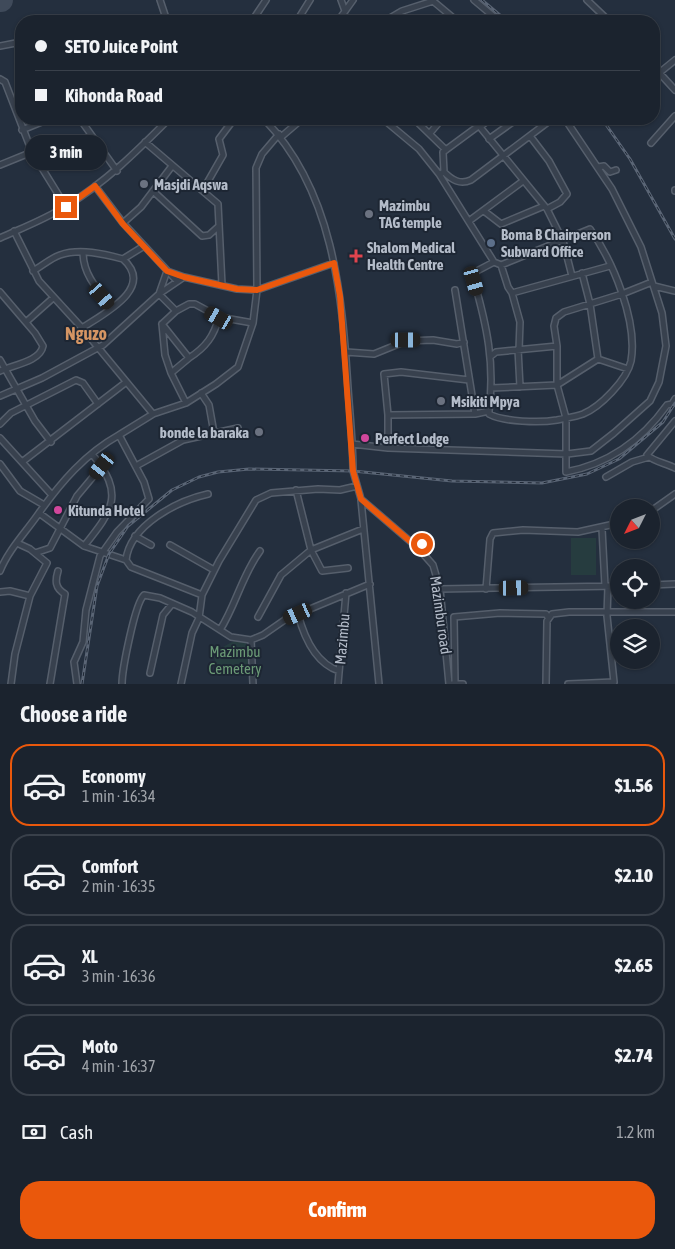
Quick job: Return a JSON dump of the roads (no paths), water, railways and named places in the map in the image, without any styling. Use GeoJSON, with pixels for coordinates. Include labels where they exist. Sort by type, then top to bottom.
{"type":"FeatureCollection","features":[{"type":"Feature","properties":{"kind":"street"},"geometry":{"type":"LineString","coordinates":[[160,0],[165,15]]}},
{"type":"Feature","properties":{"kind":"street"},"geometry":{"type":"LineString","coordinates":[[256,15],[266,0]]}},
{"type":"Feature","properties":{"kind":"street"},"geometry":{"type":"LineString","coordinates":[[301,15],[310,0]]}},
{"type":"Feature","properties":{"kind":"street"},"geometry":{"type":"LineString","coordinates":[[341,0],[345,11]]}},
{"type":"Feature","properties":{"kind":"street"},"geometry":{"type":"LineString","coordinates":[[342,15],[353,0]]}},
{"type":"Feature","properties":{"kind":"street"},"geometry":{"type":"LineString","coordinates":[[474,0],[492,15]]}},
{"type":"Feature","properties":{"kind":"street"},"geometry":{"type":"LineString","coordinates":[[588,0],[603,15]]}},
{"type":"Feature","properties":{"kind":"street"},"geometry":{"type":"LineString","coordinates":[[395,15],[433,1],[450,15]]}},
{"type":"Feature","properties":{"kind":"street"},"geometry":{"type":"LineString","coordinates":[[0,46],[15,43]]}},
{"type":"Feature","properties":{"kind":"street"},"geometry":{"type":"LineString","coordinates":[[660,72],[675,60]]}},
{"type":"Feature","properties":{"kind":"street"},"geometry":{"type":"LineString","coordinates":[[660,74],[675,90]]}},
{"type":"Feature","properties":{"kind":"street"},"geometry":{"type":"LineString","coordinates":[[0,79],[5,82],[15,110]]}},
{"type":"Feature","properties":{"kind":"street"},"geometry":{"type":"LineString","coordinates":[[651,143],[675,116]]}},
{"type":"Feature","properties":{"kind":"street"},"geometry":{"type":"LineString","coordinates":[[20,125],[32,152],[66,207]]}},
{"type":"Feature","properties":{"kind":"street"},"geometry":{"type":"LineString","coordinates":[[22,130],[34,125]]}},
{"type":"Feature","properties":{"kind":"street"},"geometry":{"type":"LineString","coordinates":[[84,125],[117,171]]}},
{"type":"Feature","properties":{"kind":"street"},"geometry":{"type":"LineString","coordinates":[[0,238],[66,207],[117,171],[163,125]]}},
{"type":"Feature","properties":{"kind":"street"},"geometry":{"type":"LineString","coordinates":[[203,190],[223,155],[219,139],[230,125]]}},
{"type":"Feature","properties":{"kind":"street"},"geometry":{"type":"LineString","coordinates":[[270,125],[280,135],[311,187],[334,263],[340,296],[346,352],[353,471],[361,499],[379,684]]}},
{"type":"Feature","properties":{"kind":"street"},"geometry":{"type":"LineString","coordinates":[[0,570],[16,543],[51,494],[92,454],[153,414],[186,403],[238,367],[253,323],[257,290],[256,168],[262,154],[280,135],[294,125]]}},
{"type":"Feature","properties":{"kind":"street"},"geometry":{"type":"LineString","coordinates":[[390,125],[452,180]]}},
{"type":"Feature","properties":{"kind":"street"},"geometry":{"type":"LineString","coordinates":[[421,125],[446,150]]}},
{"type":"Feature","properties":{"kind":"street"},"geometry":{"type":"LineString","coordinates":[[430,133],[437,125]]}},
{"type":"Feature","properties":{"kind":"street"},"geometry":{"type":"LineString","coordinates":[[476,125],[546,208],[563,241],[572,276]]}},
{"type":"Feature","properties":{"kind":"street"},"geometry":{"type":"LineString","coordinates":[[482,125],[442,154],[442,173],[444,181],[494,262],[501,265],[590,229],[610,266],[622,294],[632,342],[628,369],[618,386],[590,410],[566,418],[528,420],[493,416],[488,411]]}},
{"type":"Feature","properties":{"kind":"street"},"geometry":{"type":"LineString","coordinates":[[489,138],[508,125]]}},
{"type":"Feature","properties":{"kind":"street"},"geometry":{"type":"LineString","coordinates":[[444,181],[463,182],[471,180],[544,125]]}},
{"type":"Feature","properties":{"kind":"street"},"geometry":{"type":"LineString","coordinates":[[352,444],[388,448],[567,454],[591,450],[614,433],[650,401],[659,382],[666,346],[662,313],[637,238],[612,188],[569,125]]}},
{"type":"Feature","properties":{"kind":"street"},"geometry":{"type":"LineString","coordinates":[[484,211],[502,224],[560,202],[567,194],[549,161],[530,136]]}},
{"type":"Feature","properties":{"kind":"street"},"geometry":{"type":"LineString","coordinates":[[145,142],[218,204],[222,284]]}},
{"type":"Feature","properties":{"kind":"street"},"geometry":{"type":"LineString","coordinates":[[0,165],[32,152]]}},
{"type":"Feature","properties":{"kind":"street"},"geometry":{"type":"LineString","coordinates":[[123,224],[142,207],[172,166]]}},
{"type":"Feature","properties":{"kind":"street"},"geometry":{"type":"LineString","coordinates":[[598,167],[604,166],[610,172],[616,170]]}},
{"type":"Feature","properties":{"kind":"street"},"geometry":{"type":"LineString","coordinates":[[449,188],[452,180]]}},
{"type":"Feature","properties":{"kind":"street"},"geometry":{"type":"LineString","coordinates":[[469,221],[523,181]]}},
{"type":"Feature","properties":{"kind":"street"},"geometry":{"type":"LineString","coordinates":[[95,186],[123,224],[176,281]]}},
{"type":"Feature","properties":{"kind":"street"},"geometry":{"type":"LineString","coordinates":[[153,191],[202,236],[209,235],[219,226]]}},
{"type":"Feature","properties":{"kind":"street"},"geometry":{"type":"LineString","coordinates":[[14,232],[33,271],[53,298],[82,328],[125,383],[153,414]]}},
{"type":"Feature","properties":{"kind":"street"},"geometry":{"type":"LineString","coordinates":[[123,259],[144,246]]}},
{"type":"Feature","properties":{"kind":"street"},"geometry":{"type":"LineString","coordinates":[[33,271],[59,255],[90,251],[123,259],[134,272],[136,281],[129,292],[112,307],[82,328]]}},
{"type":"Feature","properties":{"kind":"street"},"geometry":{"type":"LineString","coordinates":[[83,252],[83,263],[88,276],[112,307]]}},
{"type":"Feature","properties":{"kind":"street"},"geometry":{"type":"LineString","coordinates":[[488,411],[491,388],[491,357],[487,328],[474,276],[477,269],[494,262]]}},
{"type":"Feature","properties":{"kind":"street"},"geometry":{"type":"LineString","coordinates":[[167,271],[184,277],[257,290],[334,263]]}},
{"type":"Feature","properties":{"kind":"street"},"geometry":{"type":"LineString","coordinates":[[501,265],[508,287],[512,293],[520,322],[518,349],[520,387]]}},
{"type":"Feature","properties":{"kind":"street"},"geometry":{"type":"LineString","coordinates":[[512,293],[610,266]]}},
{"type":"Feature","properties":{"kind":"street"},"geometry":{"type":"LineString","coordinates":[[159,294],[167,271]]}},
{"type":"Feature","properties":{"kind":"street"},"geometry":{"type":"LineString","coordinates":[[582,274],[590,304],[598,359]]}},
{"type":"Feature","properties":{"kind":"street"},"geometry":{"type":"LineString","coordinates":[[0,396],[18,390],[112,338],[159,294],[184,277]]}},
{"type":"Feature","properties":{"kind":"street"},"geometry":{"type":"LineString","coordinates":[[675,291],[653,284],[564,312],[556,318],[554,326],[557,346],[557,385],[566,418],[566,472],[606,460],[629,445],[647,430],[667,405],[672,404],[675,399]]}},
{"type":"Feature","properties":{"kind":"street"},"geometry":{"type":"LineString","coordinates":[[455,290],[475,414]]}},
{"type":"Feature","properties":{"kind":"street"},"geometry":{"type":"LineString","coordinates":[[0,292],[41,340],[42,351],[34,357],[0,371]]}},
{"type":"Feature","properties":{"kind":"street"},"geometry":{"type":"LineString","coordinates":[[159,294],[176,311]]}},
{"type":"Feature","properties":{"kind":"street"},"geometry":{"type":"LineString","coordinates":[[26,322],[53,298]]}},
{"type":"Feature","properties":{"kind":"street"},"geometry":{"type":"LineString","coordinates":[[162,324],[184,306],[195,304],[219,318],[253,323]]}},
{"type":"Feature","properties":{"kind":"street"},"geometry":{"type":"LineString","coordinates":[[171,373],[198,352],[215,334],[219,318]]}},
{"type":"Feature","properties":{"kind":"street"},"geometry":{"type":"LineString","coordinates":[[162,324],[190,358]]}},
{"type":"Feature","properties":{"kind":"street"},"geometry":{"type":"LineString","coordinates":[[162,324],[165,354],[171,373],[186,403]]}},
{"type":"Feature","properties":{"kind":"street"},"geometry":{"type":"LineString","coordinates":[[346,352],[374,354],[385,351],[406,340],[434,340],[457,344],[464,342]]}},
{"type":"Feature","properties":{"kind":"street"},"geometry":{"type":"LineString","coordinates":[[491,357],[495,352],[557,346]]}},
{"type":"Feature","properties":{"kind":"street"},"geometry":{"type":"LineString","coordinates":[[491,388],[557,385],[598,359]]}},
{"type":"Feature","properties":{"kind":"street"},"geometry":{"type":"LineString","coordinates":[[598,359],[628,369]]}},
{"type":"Feature","properties":{"kind":"street"},"geometry":{"type":"LineString","coordinates":[[0,360],[35,421],[51,442]]}},
{"type":"Feature","properties":{"kind":"street"},"geometry":{"type":"LineString","coordinates":[[388,448],[388,415],[384,374],[401,372],[469,380]]}},
{"type":"Feature","properties":{"kind":"street"},"geometry":{"type":"LineString","coordinates":[[0,424],[11,412],[76,380],[83,383],[98,404]]}},
{"type":"Feature","properties":{"kind":"street"},"geometry":{"type":"LineString","coordinates":[[22,462],[51,442],[125,383]]}},
{"type":"Feature","properties":{"kind":"street"},"geometry":{"type":"LineString","coordinates":[[202,393],[209,405],[214,434]]}},
{"type":"Feature","properties":{"kind":"street"},"geometry":{"type":"LineString","coordinates":[[388,415],[475,414],[488,411]]}},
{"type":"Feature","properties":{"kind":"street"},"geometry":{"type":"LineString","coordinates":[[650,458],[647,452],[675,421]]}},
{"type":"Feature","properties":{"kind":"street"},"geometry":{"type":"LineString","coordinates":[[136,466],[183,440],[238,428]]}},
{"type":"Feature","properties":{"kind":"street"},"geometry":{"type":"LineString","coordinates":[[77,684],[74,662],[83,642],[86,610],[102,553],[118,532],[149,499],[136,466],[119,435]]}},
{"type":"Feature","properties":{"kind":"street"},"geometry":{"type":"LineString","coordinates":[[0,438],[51,494]]}},
{"type":"Feature","properties":{"kind":"street"},"geometry":{"type":"LineString","coordinates":[[84,546],[106,515],[113,499],[102,466],[92,454]]}},
{"type":"Feature","properties":{"kind":"street"},"geometry":{"type":"LineString","coordinates":[[606,477],[638,459],[650,458],[675,468]]}},
{"type":"Feature","properties":{"kind":"street"},"geometry":{"type":"LineString","coordinates":[[0,464],[20,491],[44,505]]}},
{"type":"Feature","properties":{"kind":"street"},"geometry":{"type":"LineString","coordinates":[[35,553],[50,548],[59,527],[77,496],[102,466]]}},
{"type":"Feature","properties":{"kind":"street"},"geometry":{"type":"LineString","coordinates":[[181,684],[190,640],[199,618],[202,595],[214,570],[256,500],[266,494],[296,490],[340,490],[357,486]]}},
{"type":"Feature","properties":{"kind":"street"},"geometry":{"type":"LineString","coordinates":[[296,490],[311,550],[322,571],[348,568]]}},
{"type":"Feature","properties":{"kind":"street"},"geometry":{"type":"LineString","coordinates":[[126,560],[127,548],[135,536],[164,511],[208,494]]}},
{"type":"Feature","properties":{"kind":"street"},"geometry":{"type":"LineString","coordinates":[[660,505],[675,494]]}},
{"type":"Feature","properties":{"kind":"street","name":"Mazimbu road"},"geometry":{"type":"LineString","coordinates":[[361,499],[420,546],[433,565],[440,589],[452,684]]}},
{"type":"Feature","properties":{"kind":"street"},"geometry":{"type":"LineString","coordinates":[[670,499],[675,504]]}},
{"type":"Feature","properties":{"kind":"street"},"geometry":{"type":"LineString","coordinates":[[39,513],[84,546],[126,560],[131,567],[202,595]]}},
{"type":"Feature","properties":{"kind":"street"},"geometry":{"type":"LineString","coordinates":[[486,589],[490,538],[493,533],[523,530],[578,532],[610,526]]}},
{"type":"Feature","properties":{"kind":"street"},"geometry":{"type":"LineString","coordinates":[[568,684],[614,682],[602,528]]}},
{"type":"Feature","properties":{"kind":"street"},"geometry":{"type":"LineString","coordinates":[[258,617],[281,575],[311,550],[363,529]]}},
{"type":"Feature","properties":{"kind":"street"},"geometry":{"type":"LineString","coordinates":[[135,536],[151,545]]}},
{"type":"Feature","properties":{"kind":"street"},"geometry":{"type":"LineString","coordinates":[[11,684],[15,654],[30,596],[47,563],[35,553],[16,543]]}},
{"type":"Feature","properties":{"kind":"street"},"geometry":{"type":"LineString","coordinates":[[170,545],[214,570]]}},
{"type":"Feature","properties":{"kind":"street"},"geometry":{"type":"LineString","coordinates":[[220,630],[227,618],[245,572],[260,551]]}},
{"type":"Feature","properties":{"kind":"street"},"geometry":{"type":"LineString","coordinates":[[50,684],[66,594],[57,587],[55,582],[58,571]]}},
{"type":"Feature","properties":{"kind":"street"},"geometry":{"type":"LineString","coordinates":[[122,684],[123,666],[140,599],[144,595],[149,595],[172,604],[237,639],[251,640],[298,614],[370,584]]}},
{"type":"Feature","properties":{"kind":"street"},"geometry":{"type":"LineString","coordinates":[[660,585],[675,584]]}},
{"type":"Feature","properties":{"kind":"street"},"geometry":{"type":"LineString","coordinates":[[440,589],[607,586]]}},
{"type":"Feature","properties":{"kind":"street"},"geometry":{"type":"LineString","coordinates":[[0,592],[10,591],[30,596]]}},
{"type":"Feature","properties":{"kind":"street","name":"Mazimbu"},"geometry":{"type":"LineString","coordinates":[[338,684],[346,594]]}},
{"type":"Feature","properties":{"kind":"street"},"geometry":{"type":"LineString","coordinates":[[150,674],[163,615],[172,604]]}},
{"type":"Feature","properties":{"kind":"street"},"geometry":{"type":"LineString","coordinates":[[463,684],[452,684],[455,617],[500,613],[546,614],[548,616],[569,612],[675,612]]}},
{"type":"Feature","properties":{"kind":"street"},"geometry":{"type":"LineString","coordinates":[[298,614],[307,640],[321,661],[326,666],[339,671]]}},
{"type":"Feature","properties":{"kind":"street"},"geometry":{"type":"LineString","coordinates":[[546,684],[548,616]]}},
{"type":"Feature","properties":{"kind":"street"},"geometry":{"type":"LineString","coordinates":[[251,640],[253,684]]}},
{"type":"Feature","properties":{"kind":"railway"},"geometry":{"type":"LineString","coordinates":[[482,0],[500,15]]}},
{"type":"Feature","properties":{"kind":"railway"},"geometry":{"type":"LineString","coordinates":[[606,125],[630,159],[675,239]]}},
{"type":"Feature","properties":{"kind":"railway"},"geometry":{"type":"LineString","coordinates":[[82,684],[97,586],[109,554],[128,526],[172,490],[199,477],[218,472],[249,469],[353,471],[452,481],[542,483],[587,474],[619,459],[663,422],[675,403]]}},
{"type":"Feature","properties":{"kind":"place","name":"Masjdi Aqswa"},"geometry":{"type":"Point","coordinates":[144,184]}},
{"type":"Feature","properties":{"kind":"place","name":"Mazimbu TAG temple"},"geometry":{"type":"Point","coordinates":[369,214]}},
{"type":"Feature","properties":{"kind":"place","name":"Boma B Chairperson Subward Office"},"geometry":{"type":"Point","coordinates":[491,243]}},
{"type":"Feature","properties":{"kind":"place","name":"Shalom Medical Health Centre"},"geometry":{"type":"Point","coordinates":[356,256]}},
{"type":"Feature","properties":{"kind":"place","name":"Msikiti Mpya"},"geometry":{"type":"Point","coordinates":[441,401]}},
{"type":"Feature","properties":{"kind":"place","name":"bonde la baraka"},"geometry":{"type":"Point","coordinates":[259,432]}},
{"type":"Feature","properties":{"kind":"place","name":"Perfect Lodge"},"geometry":{"type":"Point","coordinates":[365,438]}},
{"type":"Feature","properties":{"kind":"place","name":"Kitunda Hotel"},"geometry":{"type":"Point","coordinates":[58,510]}},
{"type":"Feature","properties":{"kind":"district","name":"Nguzo"},"geometry":{"type":"Point","coordinates":[86,333]}},
{"type":"Feature","properties":{"kind":"park label","name":"Mazimbu Cemetery"},"geometry":{"type":"Point","coordinates":[235,660]}}]}
